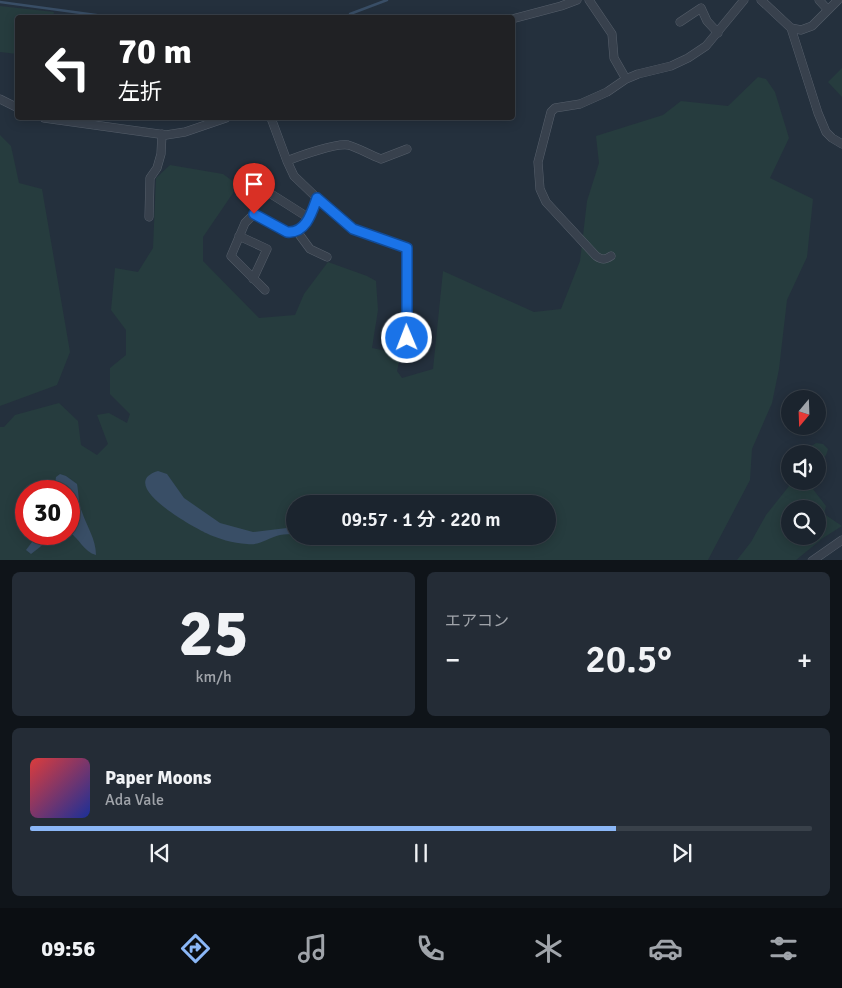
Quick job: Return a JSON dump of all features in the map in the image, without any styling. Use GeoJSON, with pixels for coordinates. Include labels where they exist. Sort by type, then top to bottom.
{"type":"FeatureCollection","features":[{"type":"Feature","properties":{"kind":"street"},"geometry":{"type":"LineString","coordinates":[[515,18],[576,0]]}},
{"type":"Feature","properties":{"kind":"street"},"geometry":{"type":"LineString","coordinates":[[589,0],[612,34],[614,58],[626,79]]}},
{"type":"Feature","properties":{"kind":"street"},"geometry":{"type":"LineString","coordinates":[[611,256],[602,260],[596,256],[546,202],[540,189],[538,162],[552,112],[555,108],[580,104],[607,92],[626,79],[638,74],[671,66],[688,58],[706,46],[744,0]]}},
{"type":"Feature","properties":{"kind":"street"},"geometry":{"type":"LineString","coordinates":[[761,0],[792,28],[802,30],[812,26],[838,0]]}},
{"type":"Feature","properties":{"kind":"street"},"geometry":{"type":"LineString","coordinates":[[820,0],[828,10]]}},
{"type":"Feature","properties":{"kind":"street"},"geometry":{"type":"LineString","coordinates":[[680,22],[702,8],[707,21],[718,33]]}},
{"type":"Feature","properties":{"kind":"street"},"geometry":{"type":"LineString","coordinates":[[792,28],[818,113],[826,132],[842,144]]}},
{"type":"Feature","properties":{"kind":"street"},"geometry":{"type":"LineString","coordinates":[[0,99],[15,106]]}},
{"type":"Feature","properties":{"kind":"street"},"geometry":{"type":"LineString","coordinates":[[59,120],[162,134],[185,132],[220,120]]}},
{"type":"Feature","properties":{"kind":"street"},"geometry":{"type":"LineString","coordinates":[[272,120],[294,176],[317,198],[353,229],[407,248],[407,338]]}},
{"type":"Feature","properties":{"kind":"street"},"geometry":{"type":"LineString","coordinates":[[149,218],[150,178],[157,168],[161,154],[162,134]]}},
{"type":"Feature","properties":{"kind":"street"},"geometry":{"type":"LineString","coordinates":[[287,161],[308,152],[340,145],[348,145],[381,159],[407,149]]}},
{"type":"Feature","properties":{"kind":"street"},"geometry":{"type":"LineString","coordinates":[[260,187],[284,204],[309,218]]}},
{"type":"Feature","properties":{"kind":"street"},"geometry":{"type":"LineString","coordinates":[[265,290],[231,256],[245,223],[254,214],[287,232],[292,232],[309,218],[317,198]]}},
{"type":"Feature","properties":{"kind":"street"},"geometry":{"type":"LineString","coordinates":[[296,230],[310,249],[327,257]]}},
{"type":"Feature","properties":{"kind":"street"},"geometry":{"type":"LineString","coordinates":[[240,236],[267,249],[253,278]]}},
{"type":"Feature","properties":{"kind":"street"},"geometry":{"type":"LineString","coordinates":[[812,560],[842,540]]}},
{"type":"Feature","properties":{"kind":"green space"},"geometry":{"type":"Polygon","coordinates":[[[0,6],[54,12],[53,15],[15,15],[15,54],[0,52],[0,6]]]}},
{"type":"Feature","properties":{"kind":"green space"},"geometry":{"type":"Polygon","coordinates":[[[842,68],[842,97],[828,82],[842,68]]]}},
{"type":"Feature","properties":{"kind":"green space"},"geometry":{"type":"Polygon","coordinates":[[[758,77],[766,79],[775,92],[789,138],[770,178],[813,199],[807,257],[787,300],[779,369],[772,403],[752,449],[750,480],[708,560],[0,560],[0,427],[4,427],[15,415],[59,403],[78,421],[81,445],[97,455],[108,444],[97,415],[109,413],[127,423],[130,414],[110,394],[110,368],[126,355],[126,330],[111,310],[115,268],[138,272],[153,248],[156,178],[170,165],[223,174],[234,182],[233,193],[203,237],[203,261],[259,318],[295,315],[304,294],[328,262],[376,281],[378,310],[372,348],[401,354],[397,371],[402,378],[433,369],[443,271],[534,312],[561,309],[580,261],[587,201],[599,163],[596,136],[663,115],[681,101],[728,106],[758,77]]]}},
{"type":"Feature","properties":{"kind":"green space"},"geometry":{"type":"Polygon","coordinates":[[[0,135],[11,146],[19,183],[42,189],[70,352],[57,385],[0,406],[0,135]]]}},
{"type":"Feature","properties":{"kind":"green space"},"geometry":{"type":"Polygon","coordinates":[[[786,490],[814,490],[821,500],[781,500],[781,545],[814,545],[796,560],[737,560],[751,542],[766,515],[786,490]]]}},
{"type":"Feature","properties":{"kind":"green space"},"geometry":{"type":"Polygon","coordinates":[[[826,515],[842,526],[826,536],[826,515]]]}},
{"type":"Feature","properties":{"kind":"water"},"geometry":{"type":"Polygon","coordinates":[[[158,471],[167,474],[184,498],[220,523],[253,532],[286,528],[286,534],[260,543],[251,544],[231,542],[211,535],[198,529],[161,505],[151,495],[146,485],[147,477],[158,471]]]}},
{"type":"Feature","properties":{"kind":"water"},"geometry":{"type":"Polygon","coordinates":[[[60,474],[72,480],[56,480],[60,474]]]}},
{"type":"Feature","properties":{"kind":"water"},"geometry":{"type":"Polygon","coordinates":[[[80,506],[93,538],[96,555],[88,551],[80,542],[80,506]]]}},
{"type":"Feature","properties":{"kind":"water"},"geometry":{"type":"Polygon","coordinates":[[[30,545],[42,545],[31,554],[26,550],[30,545]]]}},
{"type":"Feature","properties":{"kind":"waterway"},"geometry":{"type":"LineString","coordinates":[[350,15],[387,0]]}},
{"type":"Feature","properties":{"kind":"waterway"},"geometry":{"type":"LineString","coordinates":[[0,2],[96,15]]}},
{"type":"Feature","properties":{"kind":"route"},"geometry":{"type":"LineString","coordinates":[[254,214],[287,232],[292,232],[299,229],[308,220],[317,198],[353,229],[407,248],[407,338]]}}]}
